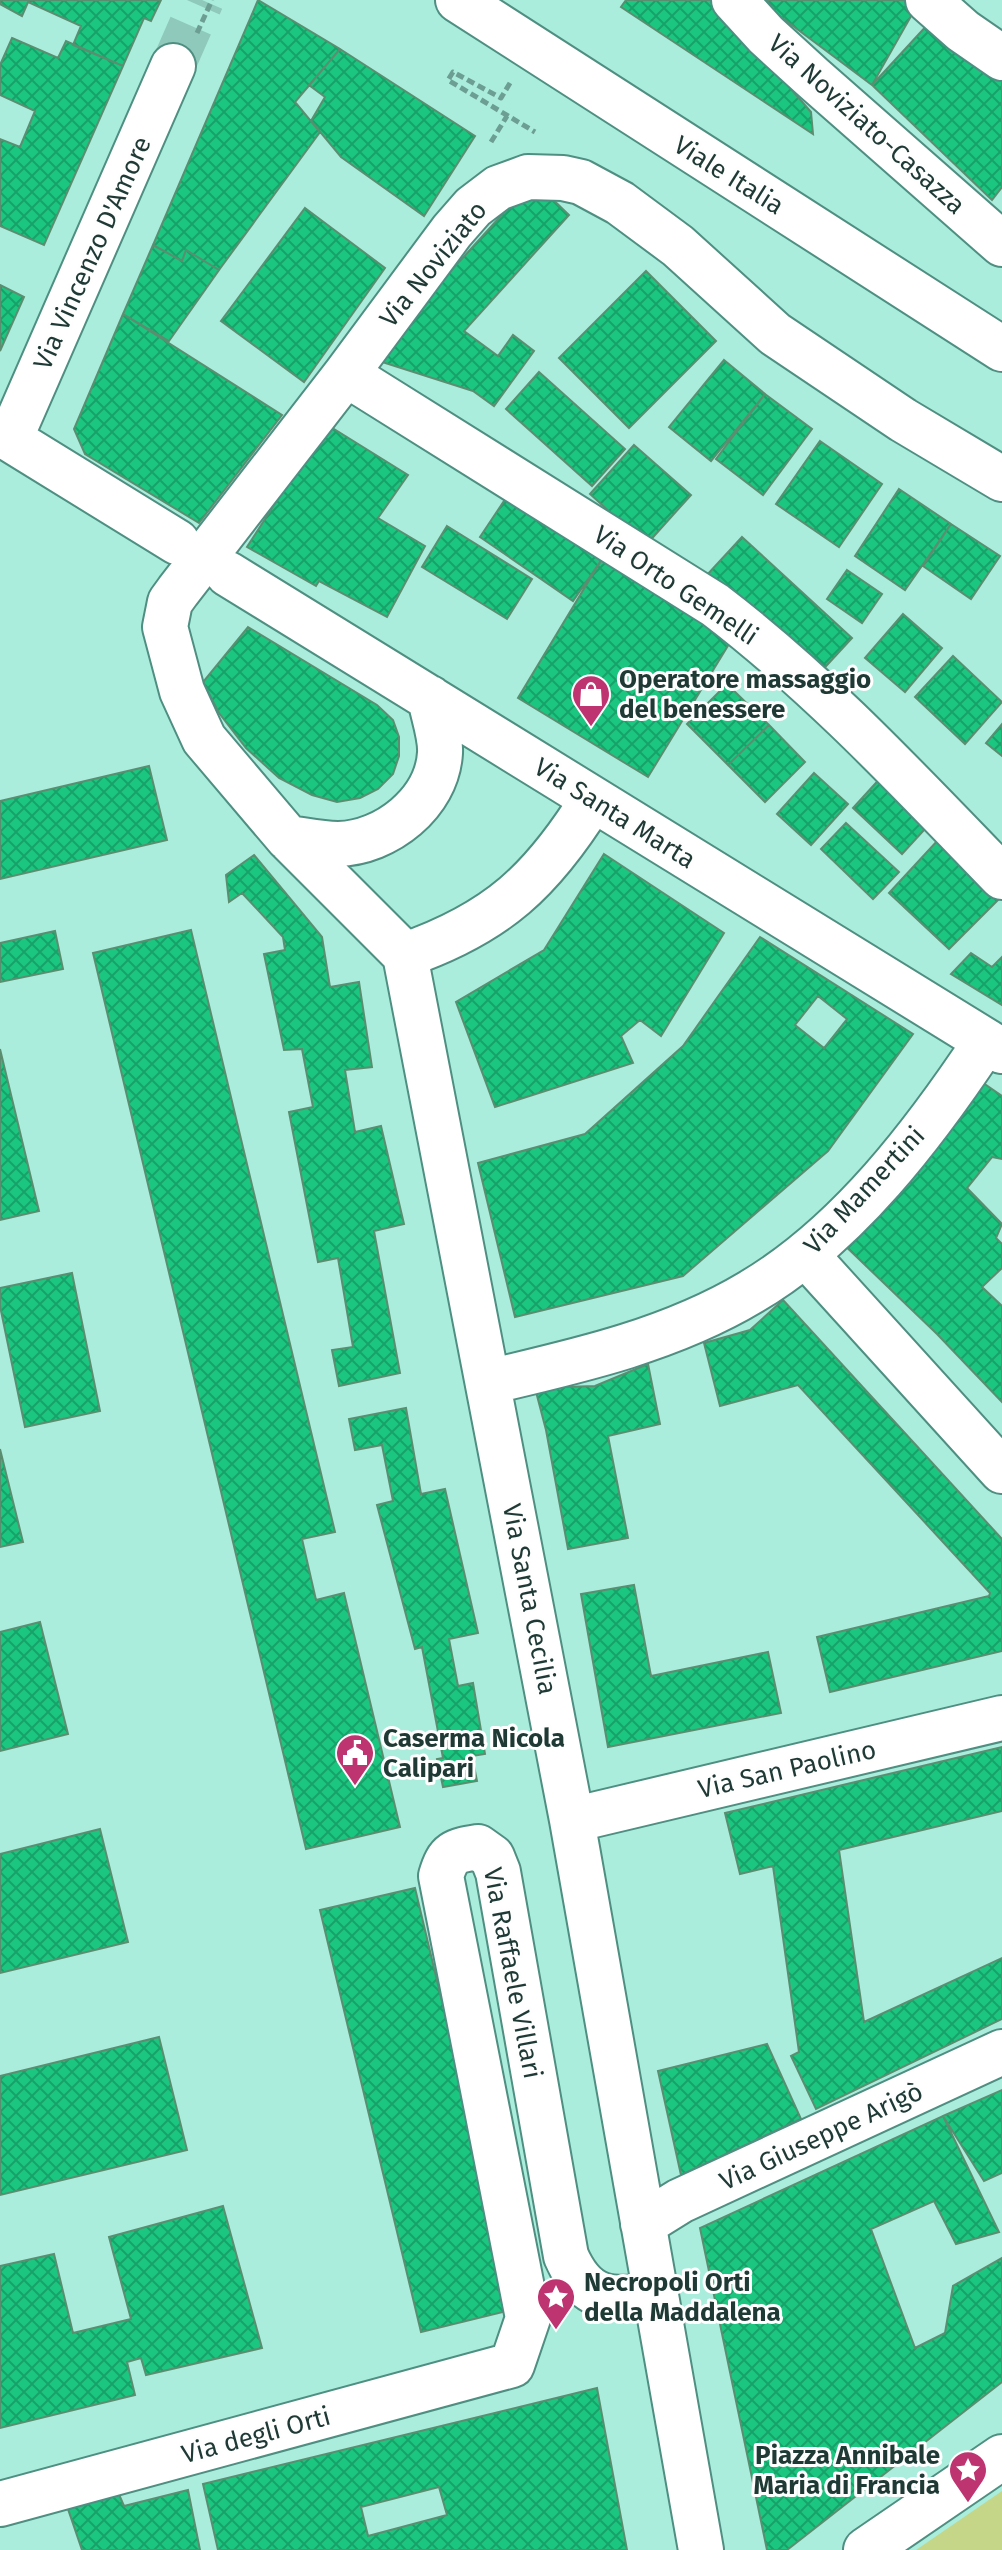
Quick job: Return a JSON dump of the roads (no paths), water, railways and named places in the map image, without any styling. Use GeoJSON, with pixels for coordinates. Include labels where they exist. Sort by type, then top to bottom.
{"type":"FeatureCollection","features":[{"type":"Feature","properties":{"kind":"street","name":"Viale Italia"},"geometry":{"type":"LineString","coordinates":[[458,0],[1002,349]]}},
{"type":"Feature","properties":{"kind":"street","name":"Via Noviziato-Casazza"},"geometry":{"type":"LineString","coordinates":[[734,0],[766,35],[812,77],[1002,244]]}},
{"type":"Feature","properties":{"kind":"street"},"geometry":{"type":"LineString","coordinates":[[928,0],[963,31],[1002,58]]}},
{"type":"Feature","properties":{"kind":"street","name":"Via Vincenzo D'Amore"},"geometry":{"type":"LineString","coordinates":[[5,436],[173,66]]}},
{"type":"Feature","properties":{"kind":"street","name":"Via Noviziato"},"geometry":{"type":"LineString","coordinates":[[288,838],[204,739],[182,691],[165,627],[166,614],[178,591],[452,231],[473,207],[498,188],[528,177],[563,178],[581,182],[601,192],[641,216],[775,334],[903,420],[1002,479]]}},
{"type":"Feature","properties":{"kind":"street","name":"Via Orto Gemelli"},"geometry":{"type":"LineString","coordinates":[[346,374],[715,605],[826,698],[1002,877]]}},
{"type":"Feature","properties":{"kind":"street"},"geometry":{"type":"LineString","coordinates":[[5,436],[177,542]]}},
{"type":"Feature","properties":{"kind":"street","name":"Via Santa Marta"},"geometry":{"type":"LineString","coordinates":[[228,574],[994,1046]]}},
{"type":"Feature","properties":{"kind":"street"},"geometry":{"type":"LineString","coordinates":[[288,838],[339,844],[373,837],[404,821],[423,799],[436,772],[440,752],[430,698]]}},
{"type":"Feature","properties":{"kind":"street"},"geometry":{"type":"LineString","coordinates":[[288,838],[405,955],[479,924],[513,897],[545,869],[593,799]]}},
{"type":"Feature","properties":{"kind":"street","name":"Via Santa Cecilia"},"geometry":{"type":"LineString","coordinates":[[405,955],[572,1820],[701,2550]]}},
{"type":"Feature","properties":{"kind":"street","name":"Via Mamertini"},"geometry":{"type":"LineString","coordinates":[[488,1382],[657,1337],[705,1317],[752,1292],[806,1255],[836,1226],[912,1145],[994,1046]]}},
{"type":"Feature","properties":{"kind":"street"},"geometry":{"type":"LineString","coordinates":[[806,1255],[1002,1471]]}},
{"type":"Feature","properties":{"kind":"street","name":"Via San Paolino"},"geometry":{"type":"LineString","coordinates":[[572,1820],[1002,1718]]}},
{"type":"Feature","properties":{"kind":"street","name":"Via Raffaele Villari"},"geometry":{"type":"LineString","coordinates":[[512,2365],[528,2318],[441,1876],[445,1862],[456,1851],[478,1847],[492,1857],[498,1872],[566,2256],[576,2278],[596,2295],[625,2299],[656,2295]]}},
{"type":"Feature","properties":{"kind":"street","name":"Via Giuseppe Arigò"},"geometry":{"type":"LineString","coordinates":[[643,2224],[680,2201],[1002,2052]]}},
{"type":"Feature","properties":{"kind":"street","name":"Via degli Orti"},"geometry":{"type":"LineString","coordinates":[[0,2504],[512,2365]]}},
{"type":"Feature","properties":{"kind":"street"},"geometry":{"type":"LineString","coordinates":[[866,2550],[1002,2457]]}},
{"type":"Feature","properties":{"kind":"tunnel"},"geometry":{"type":"LineString","coordinates":[[173,66],[202,0]]}},
{"type":"Feature","properties":{"kind":"place","name":"Operatore massaggio del benessere"},"geometry":{"type":"Point","coordinates":[591,728]}},
{"type":"Feature","properties":{"kind":"place","name":"Caserma Nicola Calipari"},"geometry":{"type":"Point","coordinates":[355,1787]}},
{"type":"Feature","properties":{"kind":"place","name":"Necropoli Orti della Maddalena"},"geometry":{"type":"Point","coordinates":[556,2331]}},
{"type":"Feature","properties":{"kind":"place","name":"Piazza Annibale Maria di Francia"},"geometry":{"type":"Point","coordinates":[968,2504]}}]}
